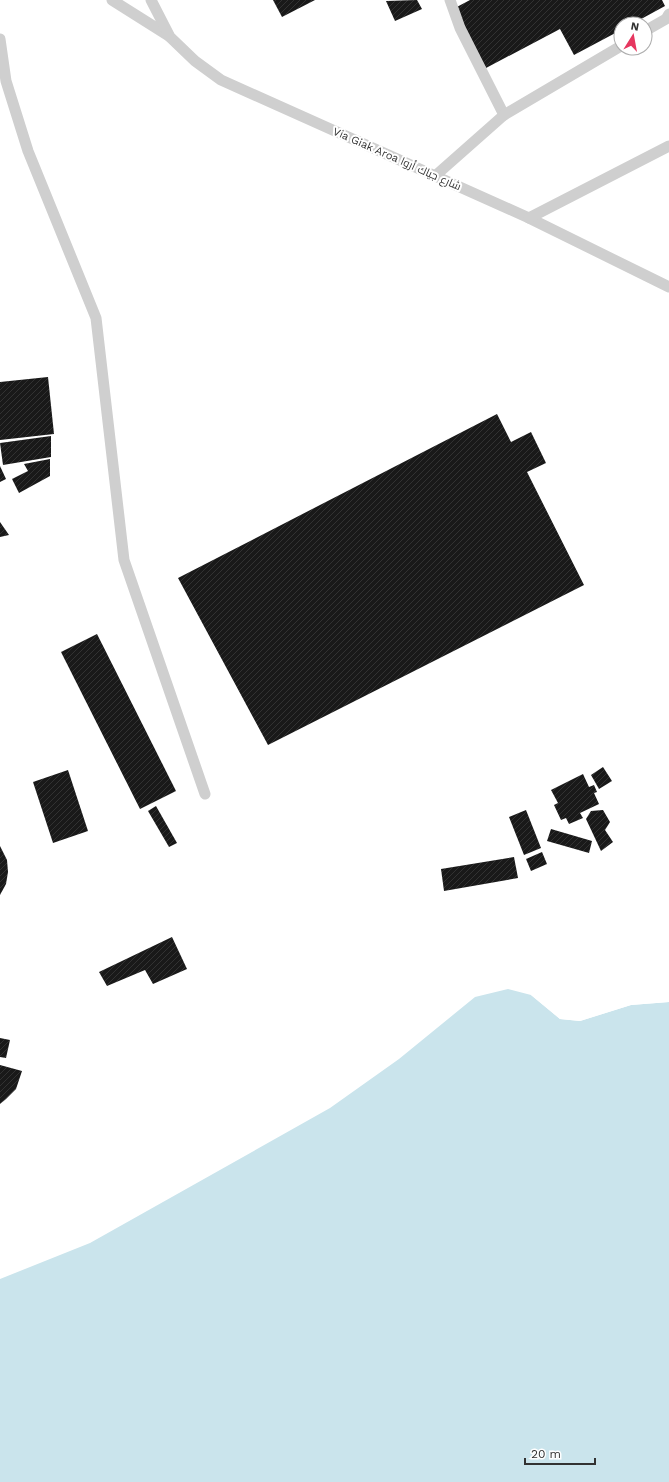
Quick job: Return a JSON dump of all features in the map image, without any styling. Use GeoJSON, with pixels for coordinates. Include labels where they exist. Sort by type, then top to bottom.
{"type":"FeatureCollection","features":[{"type":"Feature","properties":{"kind":"lane"},"geometry":{"type":"LineString","coordinates":[[112,0],[170,37]]}},
{"type":"Feature","properties":{"kind":"lane","name":"Via Giak Aroa شارع جياك أروا"},"geometry":{"type":"LineString","coordinates":[[151,0],[170,37],[195,61],[222,80],[529,218],[669,287]]}},
{"type":"Feature","properties":{"kind":"lane"},"geometry":{"type":"LineString","coordinates":[[450,0],[460,28],[504,115]]}},
{"type":"Feature","properties":{"kind":"lane"},"geometry":{"type":"LineString","coordinates":[[653,26],[666,19],[669,14]]}},
{"type":"Feature","properties":{"kind":"lane"},"geometry":{"type":"LineString","coordinates":[[0,38],[6,81],[28,151],[96,318],[124,560],[205,794]]}},
{"type":"Feature","properties":{"kind":"lane"},"geometry":{"type":"LineString","coordinates":[[435,176],[504,115],[613,51]]}},
{"type":"Feature","properties":{"kind":"lane"},"geometry":{"type":"LineString","coordinates":[[529,218],[669,146]]}},
{"type":"Feature","properties":{"kind":"water"},"geometry":{"type":"Polygon","coordinates":[[[508,989],[531,995],[560,1019],[580,1021],[631,1005],[669,1002],[669,1482],[0,1482],[0,1279],[90,1243],[330,1108],[399,1059],[475,997],[508,989]]]}},
{"type":"Feature","properties":{"kind":"pier"},"geometry":{"type":"Polygon","coordinates":[[[531,993],[561,1018],[580,1019],[631,1003],[669,1000],[669,1002],[631,1005],[580,1021],[560,1019],[531,995],[531,993]]]}},
{"type":"Feature","properties":{"kind":"building"},"geometry":{"type":"Polygon","coordinates":[[[273,0],[315,0],[282,17],[273,0]]]}},
{"type":"Feature","properties":{"kind":"building"},"geometry":{"type":"Polygon","coordinates":[[[417,0],[422,9],[395,21],[386,1],[417,0]]]}},
{"type":"Feature","properties":{"kind":"building"},"geometry":{"type":"Polygon","coordinates":[[[470,0],[662,0],[665,6],[647,16],[613,16],[613,34],[574,55],[560,29],[486,68],[453,9],[470,0]]]}},
{"type":"Feature","properties":{"kind":"building"},"geometry":{"type":"Polygon","coordinates":[[[48,377],[54,434],[0,440],[0,382],[48,377]]]}},
{"type":"Feature","properties":{"kind":"building"},"geometry":{"type":"Polygon","coordinates":[[[497,414],[511,442],[531,432],[546,463],[527,472],[584,585],[268,745],[178,578],[497,414]]]}},
{"type":"Feature","properties":{"kind":"building"},"geometry":{"type":"Polygon","coordinates":[[[51,436],[51,457],[3,465],[0,443],[51,436]]]}},
{"type":"Feature","properties":{"kind":"building"},"geometry":{"type":"Polygon","coordinates":[[[50,459],[50,476],[19,493],[12,479],[28,471],[24,464],[50,459]]]}},
{"type":"Feature","properties":{"kind":"building"},"geometry":{"type":"Polygon","coordinates":[[[0,466],[6,479],[0,482],[0,466]]]}},
{"type":"Feature","properties":{"kind":"building"},"geometry":{"type":"Polygon","coordinates":[[[0,522],[9,535],[0,537],[0,522]]]}},
{"type":"Feature","properties":{"kind":"building"},"geometry":{"type":"Polygon","coordinates":[[[97,634],[176,791],[140,809],[61,652],[97,634]]]}},
{"type":"Feature","properties":{"kind":"building"},"geometry":{"type":"Polygon","coordinates":[[[603,767],[612,781],[599,789],[591,775],[603,767]]]}},
{"type":"Feature","properties":{"kind":"building"},"geometry":{"type":"Polygon","coordinates":[[[68,770],[88,831],[53,843],[33,782],[68,770]]]}},
{"type":"Feature","properties":{"kind":"building"},"geometry":{"type":"Polygon","coordinates":[[[583,774],[589,787],[594,785],[597,792],[594,793],[599,804],[580,813],[583,818],[569,824],[566,818],[561,820],[554,805],[558,803],[551,790],[583,774]]]}},
{"type":"Feature","properties":{"kind":"building"},"geometry":{"type":"Polygon","coordinates":[[[156,806],[177,843],[169,847],[148,811],[156,806]]]}},
{"type":"Feature","properties":{"kind":"building"},"geometry":{"type":"Polygon","coordinates":[[[526,810],[541,848],[524,855],[509,817],[526,810]]]}},
{"type":"Feature","properties":{"kind":"building"},"geometry":{"type":"Polygon","coordinates":[[[603,810],[610,822],[605,830],[613,842],[601,851],[586,819],[591,811],[603,810]]]}},
{"type":"Feature","properties":{"kind":"building"},"geometry":{"type":"Polygon","coordinates":[[[551,829],[592,841],[589,853],[547,841],[551,829]]]}},
{"type":"Feature","properties":{"kind":"building"},"geometry":{"type":"Polygon","coordinates":[[[0,846],[7,860],[8,872],[6,884],[0,895],[0,846]]]}},
{"type":"Feature","properties":{"kind":"building"},"geometry":{"type":"Polygon","coordinates":[[[542,852],[547,864],[531,871],[526,859],[542,852]]]}},
{"type":"Feature","properties":{"kind":"building"},"geometry":{"type":"Polygon","coordinates":[[[514,857],[518,878],[444,891],[441,869],[514,857]]]}},
{"type":"Feature","properties":{"kind":"building"},"geometry":{"type":"Polygon","coordinates":[[[172,937],[187,969],[153,984],[145,970],[107,986],[99,972],[172,937]]]}},
{"type":"Feature","properties":{"kind":"building"},"geometry":{"type":"Polygon","coordinates":[[[0,1038],[10,1040],[6,1058],[0,1057],[0,1038]]]}},
{"type":"Feature","properties":{"kind":"building"},"geometry":{"type":"Polygon","coordinates":[[[0,1065],[22,1071],[16,1089],[0,1104],[0,1065]]]}}]}
